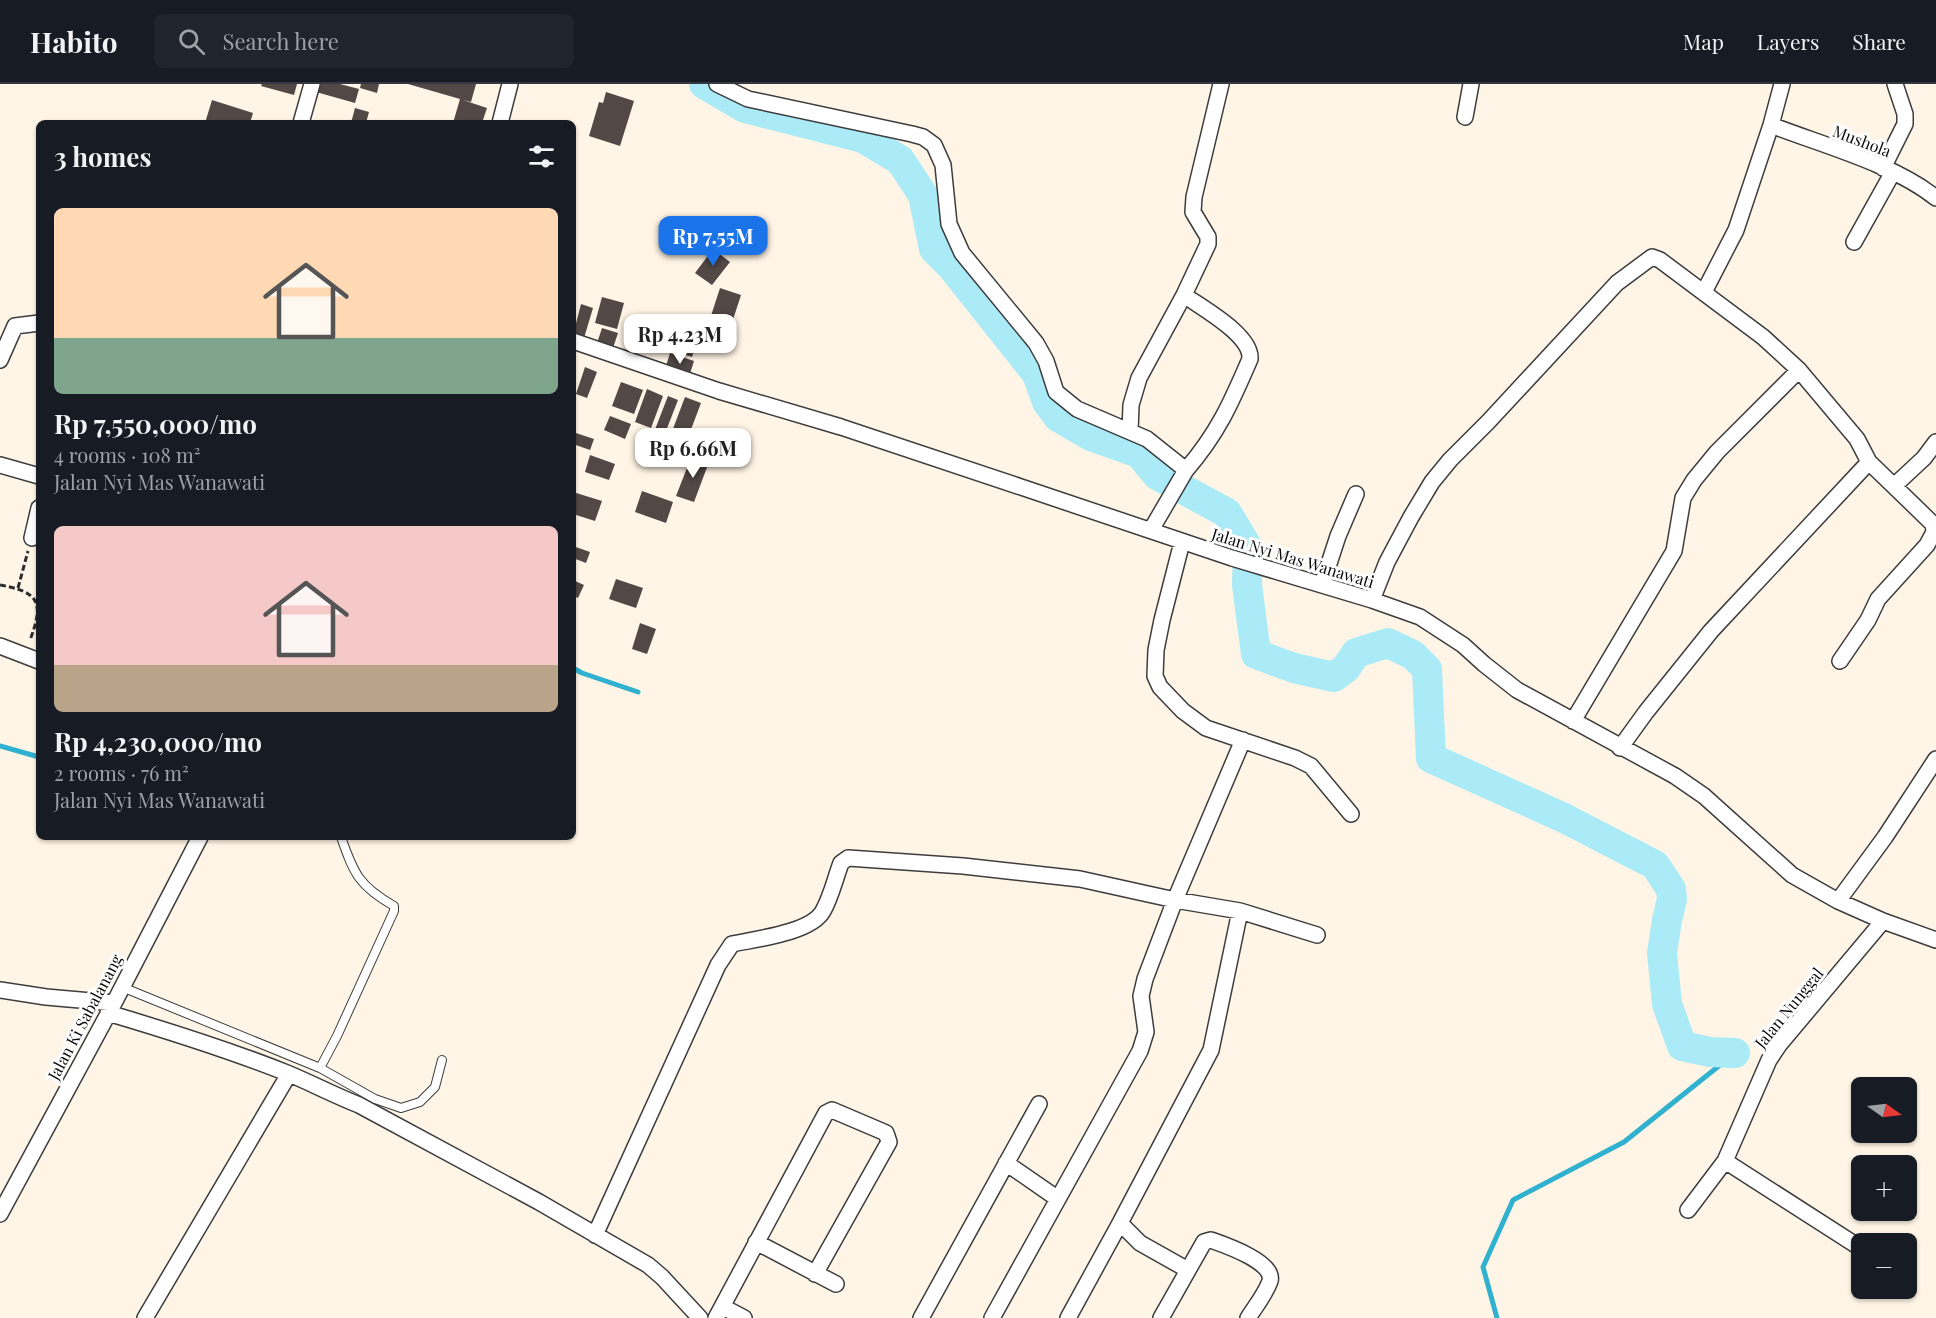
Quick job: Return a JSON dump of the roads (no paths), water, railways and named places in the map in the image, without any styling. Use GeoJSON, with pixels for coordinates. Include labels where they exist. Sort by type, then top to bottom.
{"type":"FeatureCollection","features":[{"type":"Feature","properties":{"kind":"street"},"geometry":{"type":"LineString","coordinates":[[302,120],[312,84]]}},
{"type":"Feature","properties":{"kind":"street"},"geometry":{"type":"LineString","coordinates":[[501,120],[510,84]]}},
{"type":"Feature","properties":{"kind":"street"},"geometry":{"type":"LineString","coordinates":[[717,84],[748,99],[912,134],[923,137],[934,145],[943,165],[949,224],[962,253],[1036,343],[1046,361],[1056,392],[1077,409],[1160,448],[1185,473]]}},
{"type":"Feature","properties":{"kind":"street"},"geometry":{"type":"LineString","coordinates":[[1130,432],[1131,405],[1139,378],[1184,295],[1208,244],[1208,237],[1193,212],[1194,197],[1221,84]]}},
{"type":"Feature","properties":{"kind":"street"},"geometry":{"type":"LineString","coordinates":[[1465,117],[1471,84]]}},
{"type":"Feature","properties":{"kind":"street"},"geometry":{"type":"LineString","coordinates":[[1704,292],[1736,230],[1771,125],[1782,84]]}},
{"type":"Feature","properties":{"kind":"street"},"geometry":{"type":"LineString","coordinates":[[1854,242],[1888,170],[1905,124],[1905,114],[1895,84]]}},
{"type":"Feature","properties":{"kind":"street","name":"Mushola"},"geometry":{"type":"LineString","coordinates":[[1771,125],[1888,170],[1926,190],[1936,198]]}},
{"type":"Feature","properties":{"kind":"street"},"geometry":{"type":"LineString","coordinates":[[1372,600],[1387,562],[1432,482],[1617,283],[1652,257],[1660,260],[1763,337],[1799,370],[1857,439],[1869,462],[1933,524],[1934,532],[1927,544],[1878,599],[1868,620],[1840,661]]}},
{"type":"Feature","properties":{"kind":"street"},"geometry":{"type":"LineString","coordinates":[[1151,530],[1185,473],[1216,431],[1250,359],[1251,352],[1240,335],[1184,295]]}},
{"type":"Feature","properties":{"kind":"street"},"geometry":{"type":"LineString","coordinates":[[0,360],[15,326],[36,323]]}},
{"type":"Feature","properties":{"kind":"street","name":"Jalan Nyi Mas Wanawati"},"geometry":{"type":"LineString","coordinates":[[576,342],[1271,571],[1372,600],[1420,617],[1463,645],[1517,690],[1675,777],[1704,796],[1792,875],[1838,901],[1883,921],[1936,940]]}},
{"type":"Feature","properties":{"kind":"street"},"geometry":{"type":"LineString","coordinates":[[1573,721],[1674,551],[1683,498],[1694,480],[1717,452],[1799,370]]}},
{"type":"Feature","properties":{"kind":"street"},"geometry":{"type":"LineString","coordinates":[[1895,485],[1924,458],[1936,442]]}},
{"type":"Feature","properties":{"kind":"street"},"geometry":{"type":"LineString","coordinates":[[1620,748],[1711,632],[1869,462]]}},
{"type":"Feature","properties":{"kind":"street"},"geometry":{"type":"LineString","coordinates":[[0,465],[36,475]]}},
{"type":"Feature","properties":{"kind":"street"},"geometry":{"type":"LineString","coordinates":[[1322,585],[1338,536],[1356,494]]}},
{"type":"Feature","properties":{"kind":"street"},"geometry":{"type":"LineString","coordinates":[[32,538],[36,521]]}},
{"type":"Feature","properties":{"kind":"street"},"geometry":{"type":"LineString","coordinates":[[1182,542],[1156,650],[1155,676],[1160,687],[1183,711],[1206,728],[1311,765],[1351,814]]}},
{"type":"Feature","properties":{"kind":"street"},"geometry":{"type":"LineString","coordinates":[[0,646],[36,660]]}},
{"type":"Feature","properties":{"kind":"street"},"geometry":{"type":"LineString","coordinates":[[992,1318],[1140,1051],[1146,1032],[1141,996],[1144,979],[1243,740]]}},
{"type":"Feature","properties":{"kind":"street"},"geometry":{"type":"LineString","coordinates":[[1838,901],[1885,837],[1936,759]]}},
{"type":"Feature","properties":{"kind":"street","name":"Jalan Ki Sabalanang"},"geometry":{"type":"LineString","coordinates":[[0,1214],[198,840]]}},
{"type":"Feature","properties":{"kind":"street"},"geometry":{"type":"LineString","coordinates":[[595,1235],[718,965],[732,944],[783,935],[822,914],[841,863],[848,858],[963,866],[1080,879],[1175,900],[1240,911],[1317,935]]}},
{"type":"Feature","properties":{"kind":"street"},"geometry":{"type":"LineString","coordinates":[[1068,1318],[1210,1050],[1240,911]]}},
{"type":"Feature","properties":{"kind":"street","name":"Jalan Nunggal"},"geometry":{"type":"LineString","coordinates":[[1688,1210],[1725,1161],[1769,1060],[1779,1045],[1883,921]]}},
{"type":"Feature","properties":{"kind":"street"},"geometry":{"type":"LineString","coordinates":[[0,990],[111,1008],[289,1074],[329,1094],[358,1105],[648,1265],[700,1318]]}},
{"type":"Feature","properties":{"kind":"street"},"geometry":{"type":"LineString","coordinates":[[145,1318],[289,1074]]}},
{"type":"Feature","properties":{"kind":"street"},"geometry":{"type":"LineString","coordinates":[[921,1318],[1039,1104]]}},
{"type":"Feature","properties":{"kind":"street"},"geometry":{"type":"LineString","coordinates":[[744,1318],[720,1312],[826,1113],[836,1110],[886,1133],[888,1142],[814,1274]]}},
{"type":"Feature","properties":{"kind":"street"},"geometry":{"type":"LineString","coordinates":[[1725,1161],[1851,1243]]}},
{"type":"Feature","properties":{"kind":"street"},"geometry":{"type":"LineString","coordinates":[[1006,1163],[1059,1198]]}},
{"type":"Feature","properties":{"kind":"street"},"geometry":{"type":"LineString","coordinates":[[1120,1223],[1140,1243],[1188,1270]]}},
{"type":"Feature","properties":{"kind":"street"},"geometry":{"type":"LineString","coordinates":[[1161,1318],[1203,1242],[1211,1240],[1259,1262],[1269,1271],[1270,1280],[1248,1318]]}},
{"type":"Feature","properties":{"kind":"street"},"geometry":{"type":"LineString","coordinates":[[756,1242],[836,1284]]}},
{"type":"Feature","properties":{"kind":"lane"},"geometry":{"type":"LineString","coordinates":[[320,1068],[394,911],[393,906],[366,888],[355,875],[342,840]]}},
{"type":"Feature","properties":{"kind":"lane"},"geometry":{"type":"LineString","coordinates":[[122,987],[320,1068],[375,1099],[401,1108],[420,1102],[435,1087],[442,1060]]}},
{"type":"Feature","properties":{"kind":"waterway"},"geometry":{"type":"LineString","coordinates":[[704,84],[745,108],[863,138],[900,160],[923,195],[934,249],[952,267],[1037,374],[1047,402],[1058,417],[1091,436],[1139,453],[1157,475],[1227,513],[1248,548],[1247,585],[1256,654],[1294,668],[1334,677],[1346,668],[1356,653],[1388,643],[1413,655],[1427,669],[1431,758],[1564,818],[1655,865],[1671,889],[1672,899],[1662,953],[1667,1004],[1682,1046],[1710,1052],[1735,1053]]}},
{"type":"Feature","properties":{"kind":"waterway"},"geometry":{"type":"LineString","coordinates":[[576,670],[638,692]]}},
{"type":"Feature","properties":{"kind":"waterway"},"geometry":{"type":"LineString","coordinates":[[0,746],[36,756]]}},
{"type":"Feature","properties":{"kind":"waterway"},"geometry":{"type":"LineString","coordinates":[[1497,1318],[1483,1267],[1513,1200],[1624,1142],[1735,1053]]}}]}
